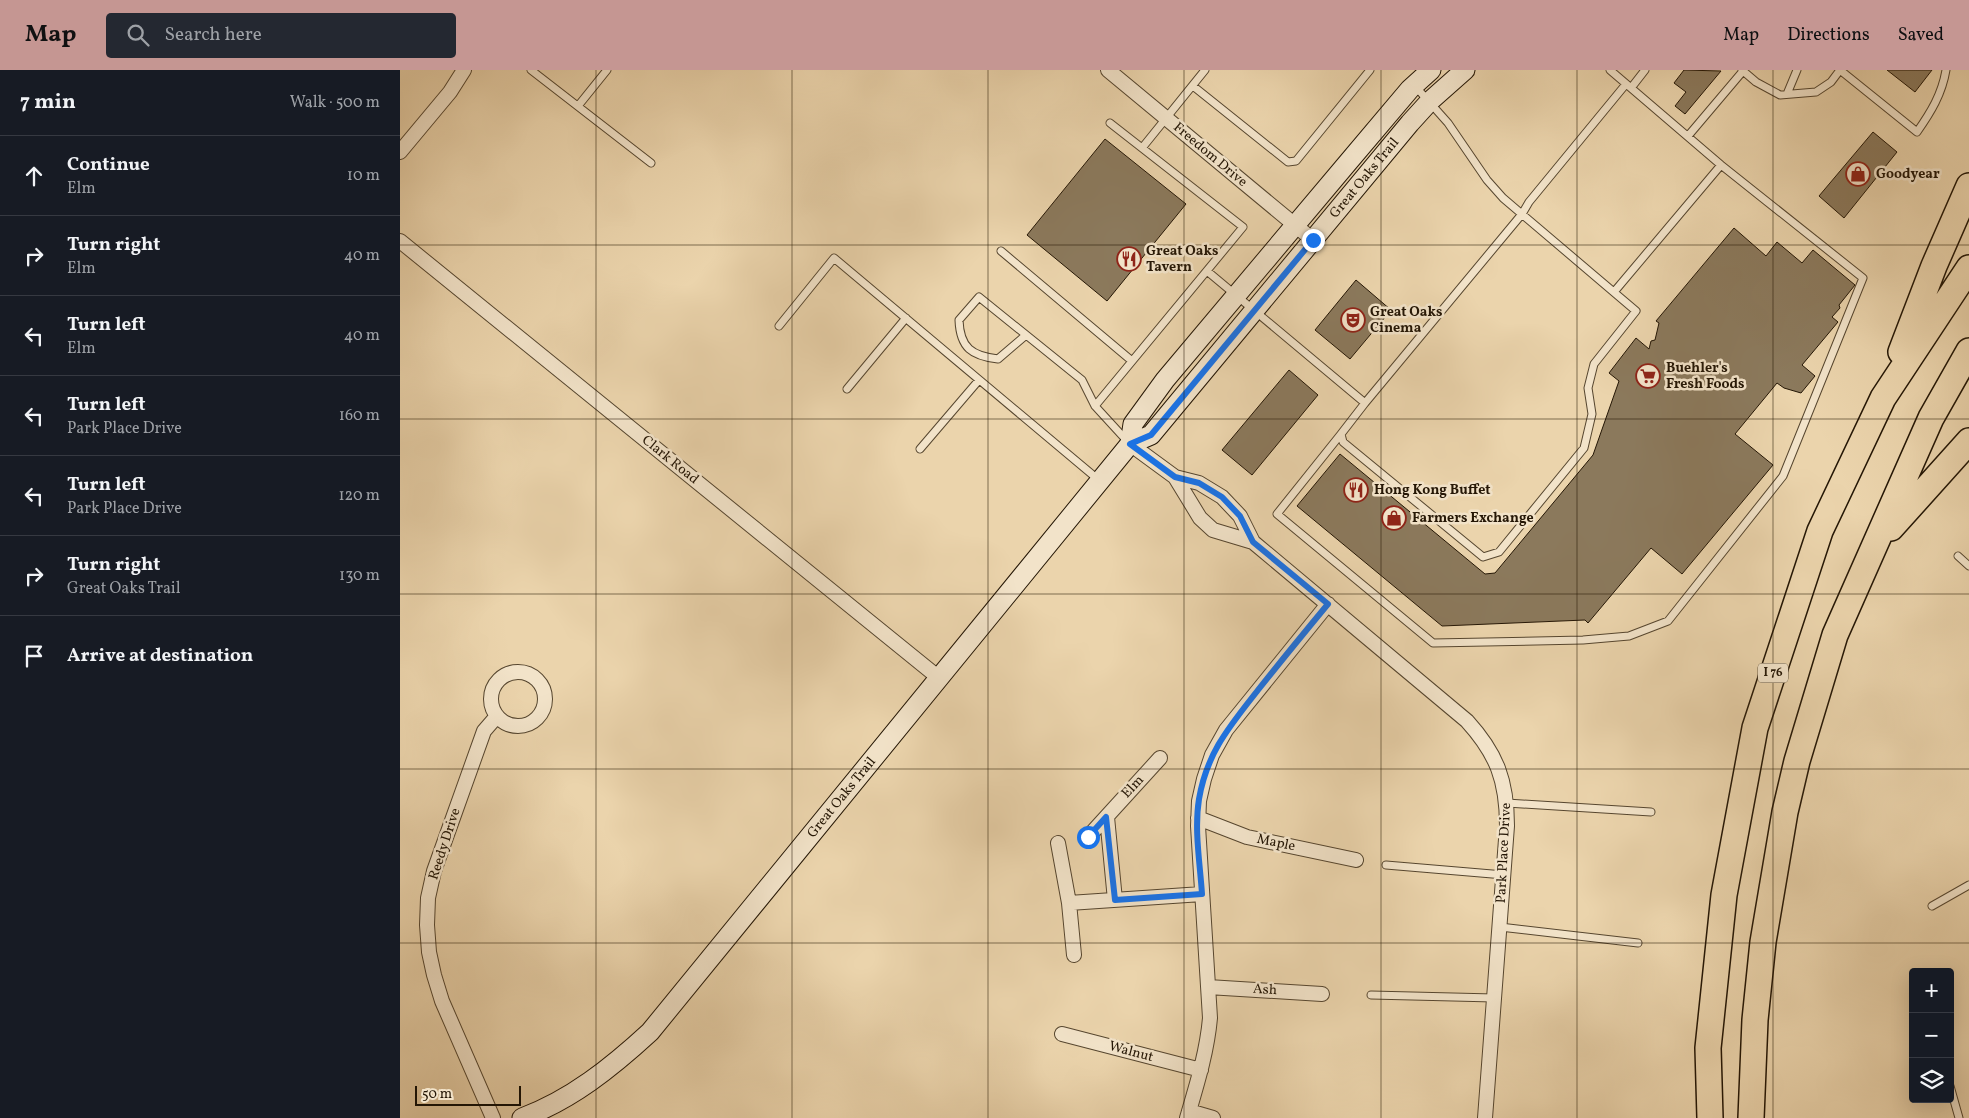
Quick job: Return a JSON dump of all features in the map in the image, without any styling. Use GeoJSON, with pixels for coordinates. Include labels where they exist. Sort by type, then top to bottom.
{"type":"FeatureCollection","features":[{"type":"Feature","properties":{"kind":"highway"},"geometry":{"type":"LineString","coordinates":[[1882,398],[1934,266],[1969,186]]}},
{"type":"Feature","properties":{"kind":"highway","name":"I 76"},"geometry":{"type":"LineString","coordinates":[[1710,1118],[1708,1048],[1724,895],[1756,728],[1820,531],[1882,398],[1969,268]]}},
{"type":"Feature","properties":{"kind":"highway"},"geometry":{"type":"LineString","coordinates":[[1751,1118],[1755,1020],[1762,942],[1785,812],[1800,751],[1835,635],[1930,418],[1969,352]]}},
{"type":"Feature","properties":{"kind":"highway"},"geometry":{"type":"LineString","coordinates":[[1876,545],[1969,441]]}},
{"type":"Feature","properties":{"kind":"street"},"geometry":{"type":"LineString","coordinates":[[400,152],[450,92],[464,70]]}},
{"type":"Feature","properties":{"kind":"street","name":"Freedom Drive"},"geometry":{"type":"LineString","coordinates":[[1108,70],[1313,240]]}},
{"type":"Feature","properties":{"kind":"street","name":"Great Oaks Trail"},"geometry":{"type":"LineString","coordinates":[[1130,444],[1133,424],[1166,380],[1414,85],[1431,70]]}},
{"type":"Feature","properties":{"kind":"street","name":"Great Oaks Trail"},"geometry":{"type":"LineString","coordinates":[[522,1118],[562,1099],[596,1078],[650,1032],[1130,444],[1151,435],[1430,102],[1465,70]]}},
{"type":"Feature","properties":{"kind":"street","name":"Clark Road"},"geometry":{"type":"LineString","coordinates":[[400,241],[939,678]]}},
{"type":"Feature","properties":{"kind":"street","name":"Park Place Drive"},"geometry":{"type":"LineString","coordinates":[[1130,444],[1175,477],[1199,483],[1222,497],[1240,516],[1253,542]]}},
{"type":"Feature","properties":{"kind":"street","name":"Park Place Drive"},"geometry":{"type":"LineString","coordinates":[[1175,477],[1200,518],[1213,530],[1253,542],[1328,604],[1467,721],[1482,737],[1498,766],[1507,803],[1504,875],[1485,1118]]}},
{"type":"Feature","properties":{"kind":"street"},"geometry":{"type":"LineString","coordinates":[[1214,1118],[1188,1114],[1208,1043],[1210,1018],[1198,818],[1199,801],[1212,755],[1226,730],[1328,604]]}},
{"type":"Feature","properties":{"kind":"street","name":"Reedy Drive"},"geometry":{"type":"LineString","coordinates":[[493,1118],[442,1000],[429,952],[426,925],[428,898],[434,871],[484,731],[497,716]]}},
{"type":"Feature","properties":{"kind":"street","name":"Elm"},"geometry":{"type":"LineString","coordinates":[[1088,837],[1160,758]]}},
{"type":"Feature","properties":{"kind":"street"},"geometry":{"type":"LineString","coordinates":[[1106,817],[1115,900]]}},
{"type":"Feature","properties":{"kind":"street","name":"Maple"},"geometry":{"type":"LineString","coordinates":[[1198,818],[1248,837],[1356,860]]}},
{"type":"Feature","properties":{"kind":"street"},"geometry":{"type":"LineString","coordinates":[[1058,843],[1069,903],[1074,955]]}},
{"type":"Feature","properties":{"kind":"street"},"geometry":{"type":"LineString","coordinates":[[1069,903],[1202,894]]}},
{"type":"Feature","properties":{"kind":"street","name":"Ash"},"geometry":{"type":"LineString","coordinates":[[1208,987],[1322,994]]}},
{"type":"Feature","properties":{"kind":"street","name":"Walnut"},"geometry":{"type":"LineString","coordinates":[[1062,1034],[1201,1070]]}},
{"type":"Feature","properties":{"kind":"lane"},"geometry":{"type":"LineString","coordinates":[[531,70],[650,163]]}},
{"type":"Feature","properties":{"kind":"lane"},"geometry":{"type":"LineString","coordinates":[[578,106],[607,70]]}},
{"type":"Feature","properties":{"kind":"lane"},"geometry":{"type":"LineString","coordinates":[[1142,148],[1206,70]]}},
{"type":"Feature","properties":{"kind":"lane"},"geometry":{"type":"LineString","coordinates":[[1193,86],[1288,162],[1296,161],[1370,70]]}},
{"type":"Feature","properties":{"kind":"lane"},"geometry":{"type":"LineString","coordinates":[[1610,70],[1628,86],[1688,136],[1721,165],[1863,278],[1783,476],[1668,622],[1629,636],[1583,640],[1433,643],[1277,514],[1365,403],[1522,214],[1529,202],[1628,86],[1645,70]]}},
{"type":"Feature","properties":{"kind":"lane"},"geometry":{"type":"LineString","coordinates":[[1787,94],[1797,70]]}},
{"type":"Feature","properties":{"kind":"lane"},"geometry":{"type":"LineString","coordinates":[[1688,136],[1746,71],[1756,82],[1780,94],[1787,94],[1816,92],[1831,82],[1840,70],[1917,132],[1933,110],[1942,88],[1946,70]]}},
{"type":"Feature","properties":{"kind":"lane"},"geometry":{"type":"LineString","coordinates":[[1341,434],[1343,442],[1483,557],[1499,552],[1584,448],[1592,414],[1588,388],[1594,364],[1636,311],[1503,198],[1487,180],[1448,123],[1414,85]]}},
{"type":"Feature","properties":{"kind":"lane"},"geometry":{"type":"LineString","coordinates":[[1095,406],[1243,227],[1110,123]]}},
{"type":"Feature","properties":{"kind":"lane"},"geometry":{"type":"LineString","coordinates":[[1614,292],[1721,165]]}},
{"type":"Feature","properties":{"kind":"lane"},"geometry":{"type":"LineString","coordinates":[[1001,251],[1132,361]]}},
{"type":"Feature","properties":{"kind":"lane"},"geometry":{"type":"LineString","coordinates":[[779,326],[834,258],[1100,481]]}},
{"type":"Feature","properties":{"kind":"lane"},"geometry":{"type":"LineString","coordinates":[[1207,271],[1365,403]]}},
{"type":"Feature","properties":{"kind":"lane"},"geometry":{"type":"LineString","coordinates":[[1026,335],[998,359],[980,357],[968,349],[964,342],[960,334],[959,320],[979,297],[1082,380],[1095,406],[1130,444]]}},
{"type":"Feature","properties":{"kind":"lane"},"geometry":{"type":"LineString","coordinates":[[848,389],[906,318]]}},
{"type":"Feature","properties":{"kind":"lane"},"geometry":{"type":"LineString","coordinates":[[920,449],[979,380]]}},
{"type":"Feature","properties":{"kind":"lane"},"geometry":{"type":"LineString","coordinates":[[1958,556],[1969,566]]}},
{"type":"Feature","properties":{"kind":"lane"},"geometry":{"type":"LineString","coordinates":[[1507,803],[1651,812]]}},
{"type":"Feature","properties":{"kind":"lane"},"geometry":{"type":"LineString","coordinates":[[1386,865],[1504,875]]}},
{"type":"Feature","properties":{"kind":"lane"},"geometry":{"type":"LineString","coordinates":[[1932,906],[1969,885]]}},
{"type":"Feature","properties":{"kind":"lane"},"geometry":{"type":"LineString","coordinates":[[1500,928],[1638,943]]}},
{"type":"Feature","properties":{"kind":"lane"},"geometry":{"type":"LineString","coordinates":[[1371,995],[1495,998]]}},
{"type":"Feature","properties":{"kind":"lane"},"geometry":{"type":"LineString","coordinates":[[1954,1100],[1959,1118]]}},
{"type":"Feature","properties":{"kind":"building"},"geometry":{"type":"Polygon","coordinates":[[[1684,70],[1721,71],[1685,114],[1675,106],[1686,92],[1674,83],[1684,70]]]}},
{"type":"Feature","properties":{"kind":"building"},"geometry":{"type":"Polygon","coordinates":[[[1887,70],[1932,70],[1915,92],[1887,70]]]}},
{"type":"Feature","properties":{"kind":"building","name":"Goodyear"},"geometry":{"type":"Polygon","coordinates":[[[1873,132],[1897,152],[1844,218],[1819,196],[1873,132]]]}},
{"type":"Feature","properties":{"kind":"building"},"geometry":{"type":"Polygon","coordinates":[[[1105,139],[1186,204],[1107,301],[1027,235],[1105,139]]]}},
{"type":"Feature","properties":{"kind":"building"},"geometry":{"type":"Polygon","coordinates":[[[1734,228],[1766,256],[1777,242],[1802,263],[1813,250],[1855,285],[1832,317],[1838,322],[1802,365],[1815,376],[1801,393],[1784,388],[1777,383],[1735,434],[1773,465],[1682,574],[1651,548],[1588,623],[1585,620],[1442,626],[1297,506],[1340,454],[1485,574],[1495,573],[1593,455],[1619,381],[1609,373],[1636,338],[1649,349],[1651,341],[1655,340],[1659,323],[1656,321],[1734,228]]]}},
{"type":"Feature","properties":{"kind":"building","name":"Great Oaks Cinema"},"geometry":{"type":"Polygon","coordinates":[[[1356,280],[1391,310],[1350,359],[1315,330],[1356,280]]]}},
{"type":"Feature","properties":{"kind":"building"},"geometry":{"type":"Polygon","coordinates":[[[1289,370],[1318,395],[1252,475],[1222,450],[1289,370]]]}},
{"type":"Feature","properties":{"kind":"place","name":"Goodyear"},"geometry":{"type":"Point","coordinates":[1858,174]}},
{"type":"Feature","properties":{"kind":"place","name":"Great Oaks Tavern"},"geometry":{"type":"Point","coordinates":[1129,259]}},
{"type":"Feature","properties":{"kind":"place","name":"Great Oaks Cinema"},"geometry":{"type":"Point","coordinates":[1353,320]}},
{"type":"Feature","properties":{"kind":"place","name":"Buehler's Fresh Foods"},"geometry":{"type":"Point","coordinates":[1648,376]}},
{"type":"Feature","properties":{"kind":"place","name":"Hong Kong Buffet"},"geometry":{"type":"Point","coordinates":[1356,490]}},
{"type":"Feature","properties":{"kind":"place","name":"Farmers Exchange"},"geometry":{"type":"Point","coordinates":[1394,518]}},
{"type":"Feature","properties":{"kind":"route"},"geometry":{"type":"LineString","coordinates":[[1088,837],[1106,817],[1115,900],[1202,894],[1198,826],[1199,801],[1212,755],[1226,730],[1328,604],[1253,542],[1240,516],[1222,497],[1199,483],[1175,477],[1130,444],[1151,435],[1313,240]]}}]}
